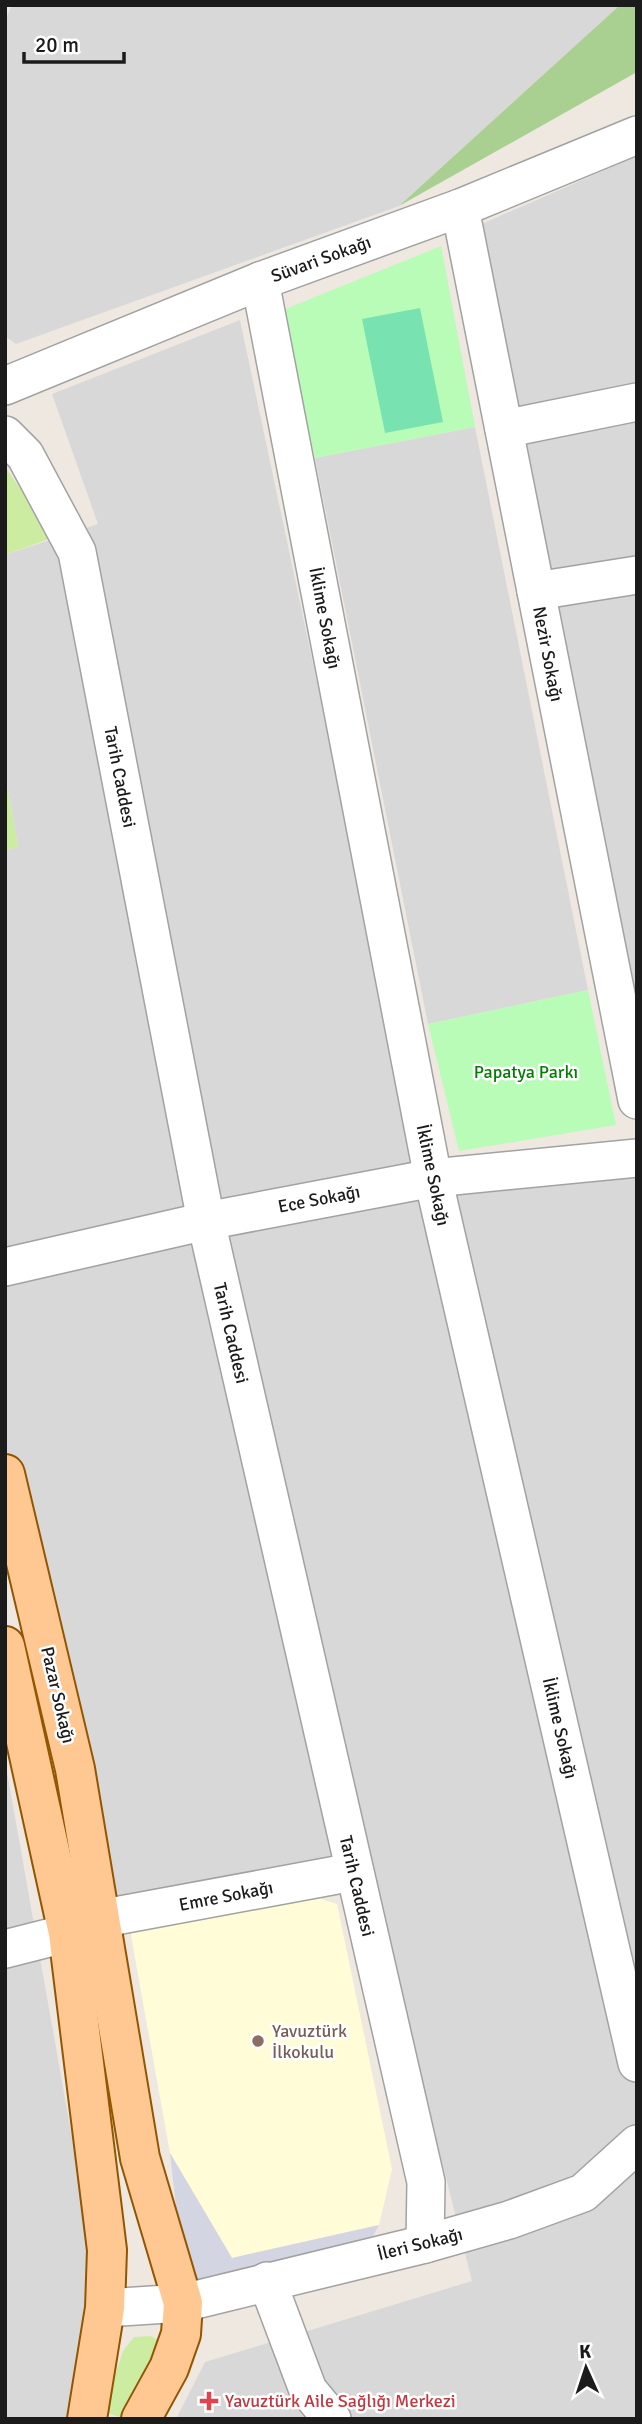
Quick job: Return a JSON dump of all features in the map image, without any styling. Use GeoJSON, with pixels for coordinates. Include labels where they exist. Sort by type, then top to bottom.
{"type":"FeatureCollection","features":[{"type":"Feature","properties":{"kind":"main road","name":"Pazar Sokağı"},"geometry":{"type":"LineString","coordinates":[[5,1474],[75,1769],[83,1926],[107,2250],[105,2308],[87,2419]]}},
{"type":"Feature","properties":{"kind":"main road","name":"Pazar Sokağı"},"geometry":{"type":"LineString","coordinates":[[5,1646],[83,1926],[140,2158],[183,2303]]}},
{"type":"Feature","properties":{"kind":"main road"},"geometry":{"type":"LineString","coordinates":[[141,2419],[169,2368],[181,2334],[183,2303]]}},
{"type":"Feature","properties":{"kind":"street","name":"Süvari Sokağı"},"geometry":{"type":"LineString","coordinates":[[5,386],[260,281],[460,208],[636,137]]}},
{"type":"Feature","properties":{"kind":"street","name":"Nezir Sokağı"},"geometry":{"type":"LineString","coordinates":[[460,208],[637,1100]]}},
{"type":"Feature","properties":{"kind":"street","name":"İklime Sokağı"},"geometry":{"type":"LineString","coordinates":[[260,281],[433,1178],[637,2063]]}},
{"type":"Feature","properties":{"kind":"street"},"geometry":{"type":"LineString","coordinates":[[503,429],[637,402]]}},
{"type":"Feature","properties":{"kind":"street","name":"Tarih Caddesi"},"geometry":{"type":"LineString","coordinates":[[5,436],[25,455],[77,552],[206,1221],[425,2182],[425,2244]]}},
{"type":"Feature","properties":{"kind":"street"},"geometry":{"type":"LineString","coordinates":[[536,591],[637,575]]}},
{"type":"Feature","properties":{"kind":"street","name":"Ece Sokağı"},"geometry":{"type":"LineString","coordinates":[[5,1267],[206,1221],[433,1178],[637,1158]]}},
{"type":"Feature","properties":{"kind":"street","name":"Emre Sokağı"},"geometry":{"type":"LineString","coordinates":[[5,1949],[83,1926],[354,1872]]}},
{"type":"Feature","properties":{"kind":"street","name":"İleri Sokağı"},"geometry":{"type":"LineString","coordinates":[[105,2308],[183,2303],[425,2244],[509,2220],[583,2193],[637,2144]]}},
{"type":"Feature","properties":{"kind":"street"},"geometry":{"type":"LineString","coordinates":[[267,2281],[308,2390],[331,2419]]}},
{"type":"Feature","properties":{"kind":"shaded area"},"geometry":{"type":"Polygon","coordinates":[[[12,5],[620,5],[399,206],[16,344],[5,336],[5,21],[12,5]]]}},
{"type":"Feature","properties":{"kind":"shaded area"},"geometry":{"type":"Polygon","coordinates":[[[637,156],[637,1014],[477,226],[637,156]]]}},
{"type":"Feature","properties":{"kind":"shaded area"},"geometry":{"type":"Polygon","coordinates":[[[240,320],[420,1168],[637,1139],[637,2419],[176,2419],[205,2362],[472,2281],[365,1856],[109,1907],[5,1455],[5,851],[18,847],[5,774],[5,555],[98,524],[52,394],[240,320]]]}},
{"type":"Feature","properties":{"kind":"shaded area"},"geometry":{"type":"Polygon","coordinates":[[[475,427],[588,990],[428,1024],[315,458],[475,427]]]}},
{"type":"Feature","properties":{"kind":"shaded area"},"geometry":{"type":"Polygon","coordinates":[[[5,1761],[95,2267],[77,2419],[5,2419],[5,1761]]]}},
{"type":"Feature","properties":{"kind":"shaded area","name":"Yavuztürk İlkokulu"},"geometry":{"type":"Polygon","coordinates":[[[315,1897],[337,1904],[392,2169],[379,2225],[232,2258],[170,2153],[130,1930],[315,1897]]]}},
{"type":"Feature","properties":{"kind":"shaded area"},"geometry":{"type":"Polygon","coordinates":[[[170,2153],[232,2258],[379,2225],[373,2236],[210,2284],[195,2283],[183,2269],[170,2153]]]}},
{"type":"Feature","properties":{"kind":"green space"},"geometry":{"type":"Polygon","coordinates":[[[620,5],[637,5],[637,72],[399,206],[620,5]]]}},
{"type":"Feature","properties":{"kind":"green space"},"geometry":{"type":"Polygon","coordinates":[[[441,246],[475,427],[315,458],[283,310],[441,246]]]}},
{"type":"Feature","properties":{"kind":"green space"},"geometry":{"type":"Polygon","coordinates":[[[420,308],[443,422],[385,433],[362,319],[420,308]]]}},
{"type":"Feature","properties":{"kind":"green space"},"geometry":{"type":"Polygon","coordinates":[[[5,467],[54,537],[5,555],[5,467]]]}},
{"type":"Feature","properties":{"kind":"green space"},"geometry":{"type":"Polygon","coordinates":[[[5,774],[18,847],[5,851],[5,774]]]}},
{"type":"Feature","properties":{"kind":"green space","name":"Papatya Parkı"},"geometry":{"type":"Polygon","coordinates":[[[588,990],[616,1125],[459,1151],[428,1024],[588,990]]]}},
{"type":"Feature","properties":{"kind":"green space"},"geometry":{"type":"Polygon","coordinates":[[[151,2336],[160,2342],[124,2419],[103,2411],[123,2351],[134,2337],[151,2336]]]}},
{"type":"Feature","properties":{"kind":"place","name":"Yavuztürk İlkokulu"},"geometry":{"type":"Point","coordinates":[258,2041]}},
{"type":"Feature","properties":{"kind":"place","name":"Yavuztürk Aile Sağlığı Merkezi"},"geometry":{"type":"Point","coordinates":[209,2401]}}]}
